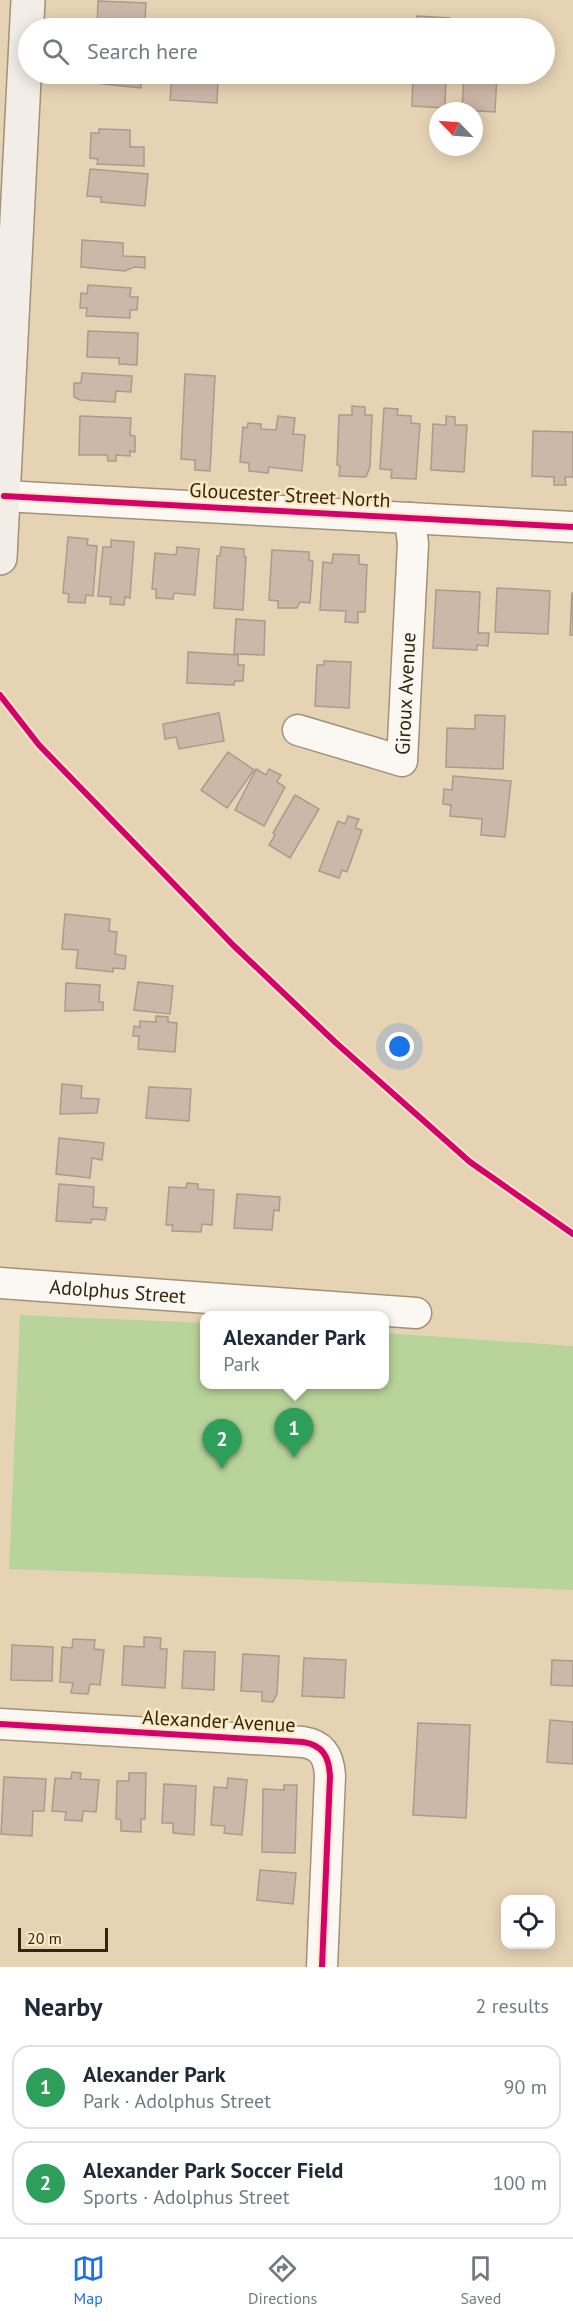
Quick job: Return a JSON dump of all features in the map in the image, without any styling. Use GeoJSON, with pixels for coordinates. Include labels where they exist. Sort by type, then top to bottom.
{"type":"FeatureCollection","features":[{"type":"Feature","properties":{"kind":"main road"},"geometry":{"type":"LineString","coordinates":[[27,18],[28,0]]}},
{"type":"Feature","properties":{"kind":"main road"},"geometry":{"type":"LineString","coordinates":[[0,558],[24,84]]}},
{"type":"Feature","properties":{"kind":"street","name":"Gloucester Street North"},"geometry":{"type":"LineString","coordinates":[[4,496],[573,528]]}},
{"type":"Feature","properties":{"kind":"street","name":"Giroux Avenue"},"geometry":{"type":"LineString","coordinates":[[297,730],[402,761],[412,544],[410,518]]}},
{"type":"Feature","properties":{"kind":"street","name":"Adolphus Street"},"geometry":{"type":"LineString","coordinates":[[0,1283],[388,1311]]}},
{"type":"Feature","properties":{"kind":"street","name":"Adolphus Street"},"geometry":{"type":"LineString","coordinates":[[389,1311],[416,1313]]}},
{"type":"Feature","properties":{"kind":"street","name":"Alexander Avenue"},"geometry":{"type":"LineString","coordinates":[[0,1724],[303,1742],[313,1744],[322,1750],[329,1764],[330,1776],[322,1967]]}},
{"type":"Feature","properties":{"kind":"green space"},"geometry":{"type":"Polygon","coordinates":[[[20,1315],[200,1323],[200,1389],[389,1389],[389,1333],[573,1346],[573,1590],[9,1569],[20,1315]]]}},
{"type":"Feature","properties":{"kind":"building"},"geometry":{"type":"Polygon","coordinates":[[[98,1],[146,3],[145,18],[97,18],[98,1]]]}},
{"type":"Feature","properties":{"kind":"building"},"geometry":{"type":"Polygon","coordinates":[[[417,16],[450,18],[417,18],[417,16]]]}},
{"type":"Feature","properties":{"kind":"building"},"geometry":{"type":"Polygon","coordinates":[[[104,84],[141,84],[141,88],[104,84]]]}},
{"type":"Feature","properties":{"kind":"building"},"geometry":{"type":"Polygon","coordinates":[[[171,84],[218,84],[217,103],[170,100],[171,84]]]}},
{"type":"Feature","properties":{"kind":"building"},"geometry":{"type":"Polygon","coordinates":[[[413,84],[446,84],[445,102],[429,102],[429,107],[412,106],[413,84]]]}},
{"type":"Feature","properties":{"kind":"building"},"geometry":{"type":"Polygon","coordinates":[[[463,84],[496,84],[495,112],[483,111],[483,102],[462,102],[463,84]]]}},
{"type":"Feature","properties":{"kind":"building"},"geometry":{"type":"Polygon","coordinates":[[[99,129],[130,130],[130,147],[144,147],[144,166],[97,164],[98,159],[90,158],[91,133],[99,133],[99,129]]]}},
{"type":"Feature","properties":{"kind":"building"},"geometry":{"type":"Polygon","coordinates":[[[90,169],[148,174],[145,206],[101,202],[101,197],[87,196],[90,169]]]}},
{"type":"Feature","properties":{"kind":"building"},"geometry":{"type":"Polygon","coordinates":[[[82,240],[123,243],[123,256],[145,257],[145,268],[134,267],[125,271],[81,267],[82,240]]]}},
{"type":"Feature","properties":{"kind":"building"},"geometry":{"type":"Polygon","coordinates":[[[88,285],[131,288],[130,297],[138,297],[137,310],[130,310],[130,318],[86,316],[87,308],[80,308],[81,293],[87,294],[88,285]]]}},
{"type":"Feature","properties":{"kind":"building"},"geometry":{"type":"Polygon","coordinates":[[[88,331],[138,333],[137,365],[119,364],[119,358],[87,357],[88,331]]]}},
{"type":"Feature","properties":{"kind":"building"},"geometry":{"type":"Polygon","coordinates":[[[82,373],[132,376],[131,392],[116,391],[115,402],[80,400],[74,397],[74,383],[81,383],[82,373]]]}},
{"type":"Feature","properties":{"kind":"building"},"geometry":{"type":"Polygon","coordinates":[[[185,374],[215,376],[210,471],[195,470],[195,460],[181,459],[185,374]]]}},
{"type":"Feature","properties":{"kind":"building"},"geometry":{"type":"Polygon","coordinates":[[[352,406],[365,407],[365,415],[372,415],[370,467],[366,477],[339,476],[340,466],[337,465],[339,415],[352,415],[352,406]]]}},
{"type":"Feature","properties":{"kind":"building"},"geometry":{"type":"Polygon","coordinates":[[[384,408],[398,409],[397,415],[411,416],[411,423],[420,424],[416,479],[391,478],[392,470],[380,469],[384,408]]]}},
{"type":"Feature","properties":{"kind":"building"},"geometry":{"type":"Polygon","coordinates":[[[80,416],[131,418],[130,435],[135,436],[135,452],[130,451],[130,456],[116,455],[116,461],[108,461],[107,455],[79,455],[80,416]]]}},
{"type":"Feature","properties":{"kind":"building"},"geometry":{"type":"Polygon","coordinates":[[[278,416],[295,418],[293,434],[305,435],[302,471],[269,467],[268,473],[249,471],[249,463],[240,462],[243,427],[247,428],[248,423],[261,424],[261,429],[276,430],[278,416]]]}},
{"type":"Feature","properties":{"kind":"building"},"geometry":{"type":"Polygon","coordinates":[[[446,416],[455,417],[455,425],[467,425],[464,472],[431,470],[433,424],[446,425],[446,416]]]}},
{"type":"Feature","properties":{"kind":"building"},"geometry":{"type":"Polygon","coordinates":[[[533,431],[573,432],[573,477],[565,477],[566,485],[554,485],[554,477],[532,476],[533,431]]]}},
{"type":"Feature","properties":{"kind":"building"},"geometry":{"type":"Polygon","coordinates":[[[68,537],[88,539],[87,545],[97,546],[93,596],[86,595],[85,603],[68,602],[69,594],[63,593],[68,537]]]}},
{"type":"Feature","properties":{"kind":"building"},"geometry":{"type":"Polygon","coordinates":[[[111,540],[134,542],[130,598],[125,597],[124,605],[110,604],[111,597],[98,596],[103,547],[111,547],[111,540]]]}},
{"type":"Feature","properties":{"kind":"building"},"geometry":{"type":"Polygon","coordinates":[[[177,547],[199,549],[195,595],[174,593],[173,599],[156,598],[156,589],[152,589],[155,553],[176,555],[177,547]]]}},
{"type":"Feature","properties":{"kind":"building"},"geometry":{"type":"Polygon","coordinates":[[[221,547],[244,549],[244,557],[246,557],[243,610],[214,608],[217,556],[220,556],[221,547]]]}},
{"type":"Feature","properties":{"kind":"building"},"geometry":{"type":"Polygon","coordinates":[[[272,550],[309,552],[309,560],[313,561],[310,603],[300,602],[297,608],[278,608],[278,601],[269,600],[272,550]]]}},
{"type":"Feature","properties":{"kind":"building"},"geometry":{"type":"Polygon","coordinates":[[[333,554],[359,555],[359,564],[367,565],[365,612],[358,612],[358,623],[345,622],[346,611],[320,610],[323,562],[332,563],[333,554]]]}},
{"type":"Feature","properties":{"kind":"building"},"geometry":{"type":"Polygon","coordinates":[[[497,588],[550,591],[548,634],[495,632],[497,588]]]}},
{"type":"Feature","properties":{"kind":"building"},"geometry":{"type":"Polygon","coordinates":[[[436,590],[480,592],[478,633],[489,633],[488,646],[477,645],[477,650],[433,648],[436,590]]]}},
{"type":"Feature","properties":{"kind":"building"},"geometry":{"type":"Polygon","coordinates":[[[572,593],[573,635],[570,635],[572,593]]]}},
{"type":"Feature","properties":{"kind":"building"},"geometry":{"type":"Polygon","coordinates":[[[236,619],[265,621],[264,655],[234,654],[236,619]]]}},
{"type":"Feature","properties":{"kind":"building"},"geometry":{"type":"Polygon","coordinates":[[[188,652],[238,655],[238,665],[244,665],[243,681],[235,681],[234,685],[187,683],[188,652]]]}},
{"type":"Feature","properties":{"kind":"building"},"geometry":{"type":"Polygon","coordinates":[[[324,661],[351,662],[349,708],[315,706],[317,665],[324,665],[324,661]]]}},
{"type":"Feature","properties":{"kind":"building"},"geometry":{"type":"Polygon","coordinates":[[[219,713],[224,741],[179,749],[176,737],[165,739],[163,724],[219,713]]]}},
{"type":"Feature","properties":{"kind":"building"},"geometry":{"type":"Polygon","coordinates":[[[475,715],[505,716],[503,769],[446,767],[447,728],[475,729],[475,715]]]}},
{"type":"Feature","properties":{"kind":"building"},"geometry":{"type":"Polygon","coordinates":[[[228,752],[254,770],[227,808],[201,790],[228,752]]]}},
{"type":"Feature","properties":{"kind":"building"},"geometry":{"type":"Polygon","coordinates":[[[256,769],[266,775],[269,769],[281,775],[277,782],[285,787],[264,826],[235,810],[256,769]]]}},
{"type":"Feature","properties":{"kind":"building"},"geometry":{"type":"Polygon","coordinates":[[[453,776],[511,781],[505,837],[481,835],[482,819],[450,816],[451,805],[443,804],[444,789],[452,790],[453,776]]]}},
{"type":"Feature","properties":{"kind":"building"},"geometry":{"type":"Polygon","coordinates":[[[295,795],[319,809],[290,858],[269,845],[275,835],[273,833],[295,795]]]}},
{"type":"Feature","properties":{"kind":"building"},"geometry":{"type":"Polygon","coordinates":[[[348,816],[359,819],[355,828],[362,830],[347,872],[342,870],[339,878],[319,871],[338,821],[345,824],[348,816]]]}},
{"type":"Feature","properties":{"kind":"building"},"geometry":{"type":"Polygon","coordinates":[[[65,914],[110,919],[109,931],[117,932],[115,954],[126,956],[125,969],[113,968],[113,972],[76,968],[78,950],[62,949],[65,914]]]}},
{"type":"Feature","properties":{"kind":"building"},"geometry":{"type":"Polygon","coordinates":[[[138,982],[173,986],[170,1014],[134,1010],[138,982]]]}},
{"type":"Feature","properties":{"kind":"building"},"geometry":{"type":"Polygon","coordinates":[[[66,983],[100,985],[99,1002],[103,1002],[103,1010],[65,1011],[66,983]]]}},
{"type":"Feature","properties":{"kind":"building"},"geometry":{"type":"Polygon","coordinates":[[[156,1016],[168,1017],[168,1022],[177,1023],[175,1052],[138,1049],[139,1036],[133,1036],[134,1026],[140,1027],[140,1021],[156,1022],[156,1016]]]}},
{"type":"Feature","properties":{"kind":"building"},"geometry":{"type":"Polygon","coordinates":[[[62,1084],[82,1086],[81,1098],[99,1099],[97,1113],[60,1114],[62,1084]]]}},
{"type":"Feature","properties":{"kind":"building"},"geometry":{"type":"Polygon","coordinates":[[[149,1087],[191,1089],[189,1121],[146,1118],[149,1087]]]}},
{"type":"Feature","properties":{"kind":"building"},"geometry":{"type":"Polygon","coordinates":[[[59,1138],[104,1143],[102,1160],[92,1158],[90,1178],[56,1174],[59,1138]]]}},
{"type":"Feature","properties":{"kind":"building"},"geometry":{"type":"Polygon","coordinates":[[[187,1183],[198,1184],[198,1189],[214,1190],[212,1225],[202,1224],[201,1232],[172,1231],[173,1225],[166,1225],[169,1187],[186,1188],[187,1183]]]}},
{"type":"Feature","properties":{"kind":"building"},"geometry":{"type":"Polygon","coordinates":[[[59,1184],[94,1187],[93,1207],[107,1208],[105,1220],[92,1219],[91,1223],[56,1221],[59,1184]]]}},
{"type":"Feature","properties":{"kind":"building"},"geometry":{"type":"Polygon","coordinates":[[[237,1194],[280,1197],[279,1211],[274,1210],[272,1230],[234,1228],[237,1194]]]}},
{"type":"Feature","properties":{"kind":"building"},"geometry":{"type":"Polygon","coordinates":[[[144,1637],[161,1638],[160,1649],[167,1649],[165,1688],[122,1685],[124,1646],[144,1647],[144,1637]]]}},
{"type":"Feature","properties":{"kind":"building"},"geometry":{"type":"Polygon","coordinates":[[[73,1639],[95,1640],[94,1649],[104,1650],[100,1685],[90,1684],[88,1694],[71,1693],[73,1683],[60,1682],[62,1647],[72,1648],[73,1639]]]}},
{"type":"Feature","properties":{"kind":"building"},"geometry":{"type":"Polygon","coordinates":[[[12,1645],[53,1647],[52,1681],[11,1680],[12,1645]]]}},
{"type":"Feature","properties":{"kind":"building"},"geometry":{"type":"Polygon","coordinates":[[[184,1651],[215,1652],[214,1690],[182,1688],[184,1651]]]}},
{"type":"Feature","properties":{"kind":"building"},"geometry":{"type":"Polygon","coordinates":[[[243,1654],[279,1656],[277,1694],[273,1702],[262,1701],[262,1692],[241,1691],[243,1654]]]}},
{"type":"Feature","properties":{"kind":"building"},"geometry":{"type":"Polygon","coordinates":[[[304,1658],[346,1660],[344,1698],[302,1696],[304,1658]]]}},
{"type":"Feature","properties":{"kind":"building"},"geometry":{"type":"Polygon","coordinates":[[[552,1660],[573,1661],[573,1686],[551,1685],[552,1660]]]}},
{"type":"Feature","properties":{"kind":"building"},"geometry":{"type":"Polygon","coordinates":[[[550,1720],[573,1722],[573,1764],[547,1762],[550,1720]]]}},
{"type":"Feature","properties":{"kind":"building"},"geometry":{"type":"Polygon","coordinates":[[[418,1723],[470,1725],[466,1818],[413,1815],[418,1723]]]}},
{"type":"Feature","properties":{"kind":"building"},"geometry":{"type":"Polygon","coordinates":[[[72,1772],[81,1773],[80,1779],[99,1780],[96,1812],[83,1811],[82,1821],[65,1820],[66,1812],[52,1811],[55,1778],[71,1779],[72,1772]]]}},
{"type":"Feature","properties":{"kind":"building"},"geometry":{"type":"Polygon","coordinates":[[[129,1773],[146,1773],[145,1819],[141,1819],[141,1832],[121,1831],[121,1820],[116,1819],[117,1781],[129,1781],[129,1773]]]}},
{"type":"Feature","properties":{"kind":"building"},"geometry":{"type":"Polygon","coordinates":[[[4,1777],[46,1779],[44,1811],[33,1811],[32,1836],[1,1834],[4,1777]]]}},
{"type":"Feature","properties":{"kind":"building"},"geometry":{"type":"Polygon","coordinates":[[[228,1778],[247,1780],[242,1835],[224,1833],[225,1826],[211,1825],[214,1787],[227,1788],[228,1778]]]}},
{"type":"Feature","properties":{"kind":"building"},"geometry":{"type":"Polygon","coordinates":[[[164,1784],[196,1786],[194,1835],[173,1833],[173,1823],[162,1823],[164,1784]]]}},
{"type":"Feature","properties":{"kind":"building"},"geometry":{"type":"Polygon","coordinates":[[[284,1785],[297,1785],[295,1853],[262,1852],[263,1789],[284,1790],[284,1785]]]}},
{"type":"Feature","properties":{"kind":"building"},"geometry":{"type":"Polygon","coordinates":[[[260,1870],[296,1873],[293,1904],[257,1900],[260,1870]]]}},
{"type":"Feature","properties":{"kind":"cycle path"},"geometry":{"type":"LineString","coordinates":[[4,496],[573,527]]}},
{"type":"Feature","properties":{"kind":"cycle path"},"geometry":{"type":"LineString","coordinates":[[0,695],[39,745],[233,945],[335,1042],[470,1162],[573,1234]]}},
{"type":"Feature","properties":{"kind":"cycle path"},"geometry":{"type":"LineString","coordinates":[[0,1724],[303,1742],[320,1749],[328,1763],[330,1776],[322,1967]]}},
{"type":"Feature","properties":{"kind":"place","name":"Alexander Park"},"geometry":{"type":"Point","coordinates":[294,1458]}},
{"type":"Feature","properties":{"kind":"place","name":"Alexander Park Soccer Field"},"geometry":{"type":"Point","coordinates":[222,1469]}}]}
